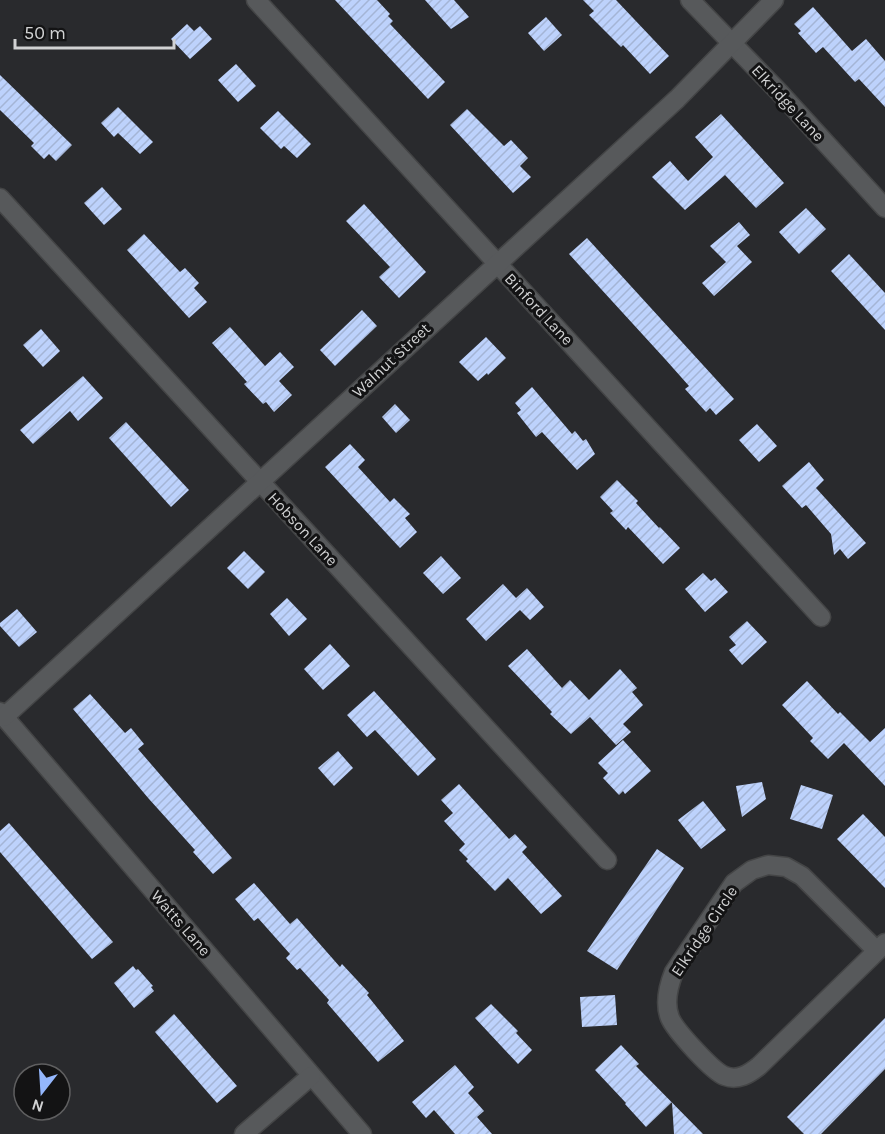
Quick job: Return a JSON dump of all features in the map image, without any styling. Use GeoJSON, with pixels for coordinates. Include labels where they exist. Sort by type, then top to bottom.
{"type":"FeatureCollection","features":[{"type":"Feature","properties":{"kind":"street","name":"Binford Lane"},"geometry":{"type":"LineString","coordinates":[[256,0],[821,617]]}},
{"type":"Feature","properties":{"kind":"street","name":"Elkridge Lane"},"geometry":{"type":"LineString","coordinates":[[690,0],[885,208]]}},
{"type":"Feature","properties":{"kind":"street","name":"Walnut Street"},"geometry":{"type":"LineString","coordinates":[[2,714],[677,99],[774,0]]}},
{"type":"Feature","properties":{"kind":"street","name":"Hobson Lane"},"geometry":{"type":"LineString","coordinates":[[0,198],[607,860]]}},
{"type":"Feature","properties":{"kind":"street","name":"Watts Lane"},"geometry":{"type":"LineString","coordinates":[[2,714],[362,1134]]}},
{"type":"Feature","properties":{"kind":"street","name":"Elkridge Circle"},"geometry":{"type":"LineString","coordinates":[[768,865],[786,867],[802,876],[881,947],[749,1075],[737,1078],[725,1076],[713,1068],[677,1030],[670,1017],[667,1002],[668,987],[674,972],[734,884],[752,870],[768,865]]}},
{"type":"Feature","properties":{"kind":"street"},"geometry":{"type":"LineString","coordinates":[[244,1134],[311,1076]]}},
{"type":"Feature","properties":{"kind":"building"},"geometry":{"type":"Polygon","coordinates":[[[335,0],[377,0],[390,14],[388,16],[393,21],[390,24],[445,82],[428,99],[335,0]]]}},
{"type":"Feature","properties":{"kind":"building"},"geometry":{"type":"Polygon","coordinates":[[[425,0],[454,0],[469,17],[451,29],[425,0]]]}},
{"type":"Feature","properties":{"kind":"building"},"geometry":{"type":"Polygon","coordinates":[[[583,0],[616,0],[669,56],[650,74],[623,45],[621,47],[589,15],[594,11],[583,0]]]}},
{"type":"Feature","properties":{"kind":"building"},"geometry":{"type":"Polygon","coordinates":[[[813,7],[852,51],[866,39],[885,61],[885,107],[859,79],[855,82],[823,47],[816,53],[798,33],[801,31],[794,24],[813,7]]]}},
{"type":"Feature","properties":{"kind":"building"},"geometry":{"type":"Polygon","coordinates":[[[546,17],[562,35],[544,51],[528,33],[546,17]]]}},
{"type":"Feature","properties":{"kind":"building"},"geometry":{"type":"Polygon","coordinates":[[[187,24],[194,31],[200,26],[212,39],[190,59],[171,39],[187,24]]]}},
{"type":"Feature","properties":{"kind":"building"},"geometry":{"type":"Polygon","coordinates":[[[236,64],[256,86],[238,102],[218,80],[236,64]]]}},
{"type":"Feature","properties":{"kind":"building"},"geometry":{"type":"Polygon","coordinates":[[[0,75],[72,145],[56,161],[49,154],[44,159],[31,146],[34,143],[0,110],[0,75]]]}},
{"type":"Feature","properties":{"kind":"building"},"geometry":{"type":"Polygon","coordinates":[[[118,107],[153,142],[140,154],[118,133],[114,137],[101,123],[118,107]]]}},
{"type":"Feature","properties":{"kind":"building"},"geometry":{"type":"Polygon","coordinates":[[[467,109],[504,146],[511,140],[528,158],[520,166],[531,177],[513,193],[450,125],[467,109]]]}},
{"type":"Feature","properties":{"kind":"building"},"geometry":{"type":"Polygon","coordinates":[[[278,111],[311,144],[297,158],[284,146],[281,149],[260,128],[278,111]]]}},
{"type":"Feature","properties":{"kind":"building"},"geometry":{"type":"Polygon","coordinates":[[[721,114],[784,183],[756,208],[725,175],[685,210],[652,177],[670,161],[688,181],[713,157],[695,137],[721,114]]]}},
{"type":"Feature","properties":{"kind":"building"},"geometry":{"type":"Polygon","coordinates":[[[102,187],[122,209],[104,225],[84,203],[102,187]]]}},
{"type":"Feature","properties":{"kind":"building"},"geometry":{"type":"Polygon","coordinates":[[[364,204],[426,272],[399,298],[379,277],[390,267],[346,221],[364,204]]]}},
{"type":"Feature","properties":{"kind":"building"},"geometry":{"type":"Polygon","coordinates":[[[806,208],[826,229],[799,254],[779,232],[806,208]]]}},
{"type":"Feature","properties":{"kind":"building"},"geometry":{"type":"Polygon","coordinates":[[[739,222],[750,235],[737,246],[752,262],[714,296],[702,283],[726,262],[710,246],[739,222]]]}},
{"type":"Feature","properties":{"kind":"building"},"geometry":{"type":"Polygon","coordinates":[[[144,234],[180,272],[185,268],[199,283],[194,288],[207,302],[189,318],[127,250],[144,234]]]}},
{"type":"Feature","properties":{"kind":"building"},"geometry":{"type":"Polygon","coordinates":[[[587,238],[734,399],[716,415],[710,408],[706,412],[685,389],[689,386],[569,254],[587,238]]]}},
{"type":"Feature","properties":{"kind":"building"},"geometry":{"type":"Polygon","coordinates":[[[849,254],[885,293],[885,330],[831,271],[849,254]]]}},
{"type":"Feature","properties":{"kind":"building"},"geometry":{"type":"Polygon","coordinates":[[[362,310],[377,326],[335,366],[320,350],[362,310]]]}},
{"type":"Feature","properties":{"kind":"building"},"geometry":{"type":"Polygon","coordinates":[[[230,327],[265,366],[280,352],[294,367],[279,381],[292,395],[274,412],[266,402],[263,404],[244,384],[247,382],[212,343],[230,327]]]}},
{"type":"Feature","properties":{"kind":"building"},"geometry":{"type":"Polygon","coordinates":[[[41,329],[60,351],[43,367],[23,345],[41,329]]]}},
{"type":"Feature","properties":{"kind":"building"},"geometry":{"type":"Polygon","coordinates":[[[486,337],[506,358],[478,381],[459,362],[486,337]]]}},
{"type":"Feature","properties":{"kind":"building"},"geometry":{"type":"Polygon","coordinates":[[[83,376],[103,398],[78,421],[70,411],[33,444],[20,430],[83,376]]]}},
{"type":"Feature","properties":{"kind":"building"},"geometry":{"type":"Polygon","coordinates":[[[532,387],[572,434],[575,431],[583,441],[586,439],[595,454],[577,470],[542,432],[536,437],[517,413],[521,410],[515,403],[532,387]]]}},
{"type":"Feature","properties":{"kind":"building"},"geometry":{"type":"Polygon","coordinates":[[[395,404],[410,420],[396,433],[382,417],[395,404]]]}},
{"type":"Feature","properties":{"kind":"building"},"geometry":{"type":"Polygon","coordinates":[[[126,422],[189,490],[171,507],[109,438],[126,422]]]}},
{"type":"Feature","properties":{"kind":"building"},"geometry":{"type":"Polygon","coordinates":[[[757,424],[777,446],[759,462],[739,440],[757,424]]]}},
{"type":"Feature","properties":{"kind":"building"},"geometry":{"type":"Polygon","coordinates":[[[350,444],[365,460],[358,467],[390,502],[394,498],[410,514],[405,518],[417,532],[400,548],[325,467],[350,444]]]}},
{"type":"Feature","properties":{"kind":"building"},"geometry":{"type":"Polygon","coordinates":[[[809,462],[824,480],[816,488],[866,543],[848,559],[840,549],[834,555],[831,534],[806,505],[802,508],[782,486],[809,462]]]}},
{"type":"Feature","properties":{"kind":"building"},"geometry":{"type":"Polygon","coordinates":[[[617,480],[638,501],[636,503],[659,528],[680,548],[663,564],[628,527],[626,530],[610,513],[613,511],[600,497],[617,480]]]}},
{"type":"Feature","properties":{"kind":"building"},"geometry":{"type":"Polygon","coordinates":[[[244,551],[265,572],[248,589],[227,568],[244,551]]]}},
{"type":"Feature","properties":{"kind":"building"},"geometry":{"type":"Polygon","coordinates":[[[441,556],[461,578],[443,594],[423,573],[441,556]]]}},
{"type":"Feature","properties":{"kind":"building"},"geometry":{"type":"Polygon","coordinates":[[[703,573],[711,581],[715,578],[728,592],[705,612],[685,589],[703,573]]]}},
{"type":"Feature","properties":{"kind":"building"},"geometry":{"type":"Polygon","coordinates":[[[503,584],[516,598],[527,588],[544,607],[530,620],[520,610],[486,641],[466,619],[503,584]]]}},
{"type":"Feature","properties":{"kind":"building"},"geometry":{"type":"Polygon","coordinates":[[[287,598],[307,619],[289,636],[270,614],[287,598]]]}},
{"type":"Feature","properties":{"kind":"building"},"geometry":{"type":"Polygon","coordinates":[[[17,609],[37,632],[19,647],[0,626],[0,623],[17,609]]]}},
{"type":"Feature","properties":{"kind":"building"},"geometry":{"type":"Polygon","coordinates":[[[747,621],[767,642],[742,665],[729,650],[736,645],[729,637],[747,621]]]}},
{"type":"Feature","properties":{"kind":"building"},"geometry":{"type":"Polygon","coordinates":[[[330,644],[350,666],[323,690],[304,669],[330,644]]]}},
{"type":"Feature","properties":{"kind":"building"},"geometry":{"type":"Polygon","coordinates":[[[527,649],[562,688],[570,680],[589,700],[620,669],[637,688],[632,692],[643,705],[623,724],[631,732],[616,745],[590,717],[571,734],[550,714],[552,712],[508,666],[527,649]]]}},
{"type":"Feature","properties":{"kind":"building"},"geometry":{"type":"Polygon","coordinates":[[[807,681],[838,714],[840,712],[870,742],[885,728],[885,786],[844,743],[828,759],[810,741],[813,738],[782,705],[807,681]]]}},
{"type":"Feature","properties":{"kind":"building"},"geometry":{"type":"Polygon","coordinates":[[[374,691],[436,759],[418,776],[375,730],[367,737],[347,715],[374,691]]]}},
{"type":"Feature","properties":{"kind":"building"},"geometry":{"type":"Polygon","coordinates":[[[90,694],[125,733],[131,728],[144,744],[138,749],[232,858],[213,874],[193,852],[195,850],[73,709],[90,694]]]}},
{"type":"Feature","properties":{"kind":"building"},"geometry":{"type":"Polygon","coordinates":[[[623,740],[651,771],[625,794],[623,791],[619,795],[603,778],[608,773],[598,763],[623,740]]]}},
{"type":"Feature","properties":{"kind":"building"},"geometry":{"type":"Polygon","coordinates":[[[338,751],[353,768],[334,786],[318,768],[338,751]]]}},
{"type":"Feature","properties":{"kind":"building"},"geometry":{"type":"Polygon","coordinates":[[[762,782],[766,799],[742,817],[736,786],[762,782]]]}},
{"type":"Feature","properties":{"kind":"building"},"geometry":{"type":"Polygon","coordinates":[[[459,784],[509,839],[515,834],[527,847],[522,852],[562,896],[541,914],[508,878],[495,891],[466,861],[468,859],[459,850],[465,844],[444,821],[453,813],[441,800],[459,784]]]}},
{"type":"Feature","properties":{"kind":"building"},"geometry":{"type":"Polygon","coordinates":[[[801,785],[833,795],[822,829],[790,819],[801,785]]]}},
{"type":"Feature","properties":{"kind":"building"},"geometry":{"type":"Polygon","coordinates":[[[703,801],[726,830],[701,849],[678,820],[703,801]]]}},
{"type":"Feature","properties":{"kind":"building"},"geometry":{"type":"Polygon","coordinates":[[[863,814],[885,837],[885,888],[837,839],[863,814]]]}},
{"type":"Feature","properties":{"kind":"building"},"geometry":{"type":"Polygon","coordinates":[[[9,823],[113,942],[92,959],[0,852],[0,831],[9,823]]]}},
{"type":"Feature","properties":{"kind":"building"},"geometry":{"type":"Polygon","coordinates":[[[657,849],[684,868],[617,970],[587,951],[657,849]]]}},
{"type":"Feature","properties":{"kind":"building"},"geometry":{"type":"Polygon","coordinates":[[[254,883],[290,924],[297,918],[340,967],[342,964],[369,993],[367,995],[404,1041],[378,1062],[327,1003],[329,1000],[300,968],[297,970],[286,958],[290,954],[258,918],[254,921],[235,899],[254,883]]]}},
{"type":"Feature","properties":{"kind":"building"},"geometry":{"type":"Polygon","coordinates":[[[133,966],[153,986],[151,987],[154,991],[134,1008],[114,983],[133,966]]]}},
{"type":"Feature","properties":{"kind":"building"},"geometry":{"type":"Polygon","coordinates":[[[615,995],[617,1025],[582,1027],[580,997],[615,995]]]}},
{"type":"Feature","properties":{"kind":"building"},"geometry":{"type":"Polygon","coordinates":[[[491,1004],[518,1031],[516,1033],[532,1050],[518,1064],[475,1018],[491,1004]]]}},
{"type":"Feature","properties":{"kind":"building"},"geometry":{"type":"Polygon","coordinates":[[[174,1014],[237,1086],[217,1103],[155,1032],[174,1014]]]}},
{"type":"Feature","properties":{"kind":"building"},"geometry":{"type":"Polygon","coordinates":[[[885,1018],[885,1069],[821,1134],[804,1134],[787,1117],[885,1018]]]}},
{"type":"Feature","properties":{"kind":"building"},"geometry":{"type":"Polygon","coordinates":[[[621,1045],[639,1064],[636,1066],[672,1102],[646,1127],[595,1070],[621,1045]]]}},
{"type":"Feature","properties":{"kind":"building"},"geometry":{"type":"Polygon","coordinates":[[[455,1065],[474,1087],[468,1093],[484,1111],[477,1117],[492,1134],[455,1134],[434,1110],[426,1118],[412,1102],[455,1065]]]}},
{"type":"Feature","properties":{"kind":"building"},"geometry":{"type":"Polygon","coordinates":[[[672,1103],[703,1134],[674,1134],[672,1103]]]}}]}
